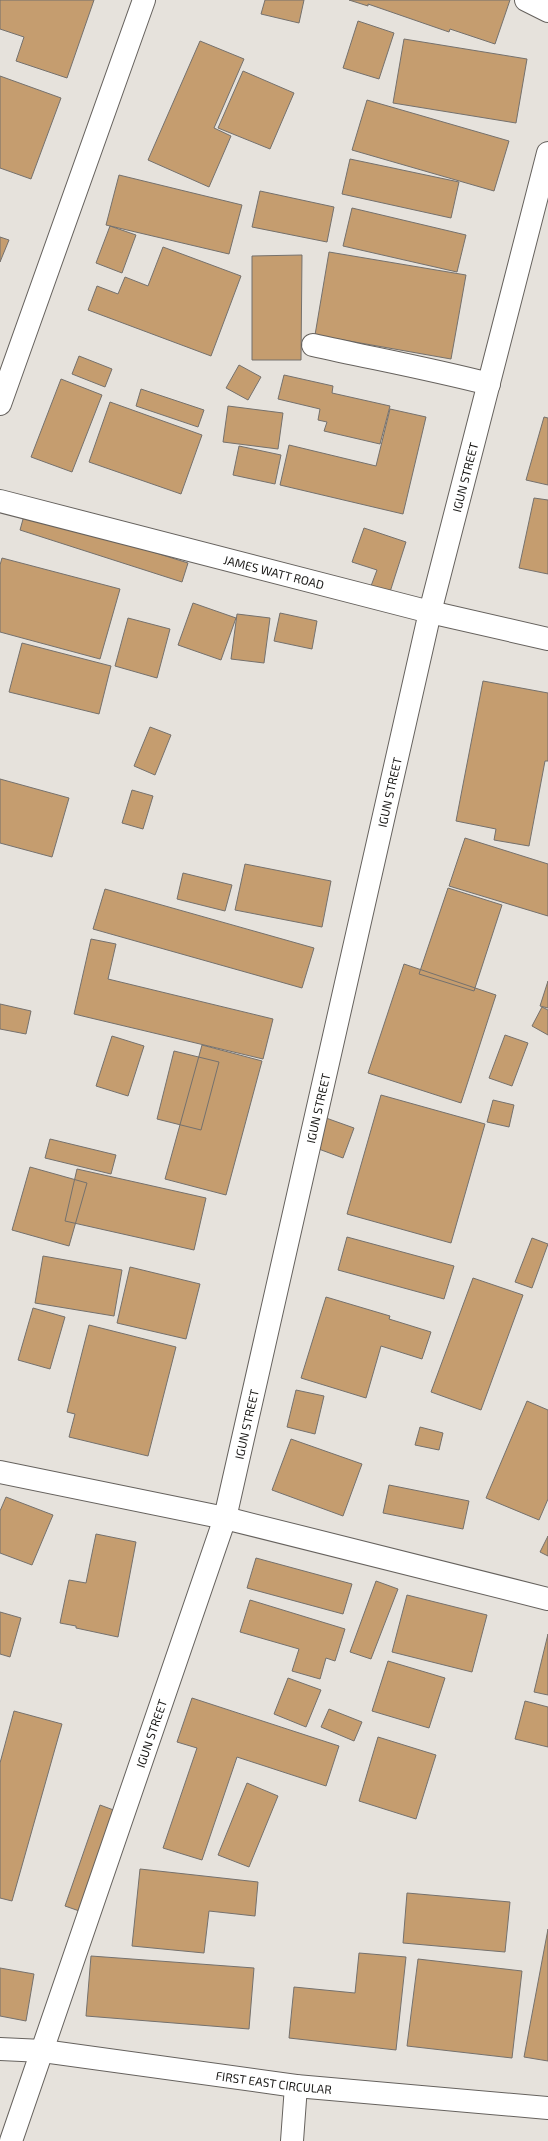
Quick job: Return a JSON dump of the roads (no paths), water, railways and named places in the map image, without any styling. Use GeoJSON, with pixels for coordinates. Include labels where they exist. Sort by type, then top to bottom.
{"type":"FeatureCollection","features":[{"type":"Feature","properties":{"kind":"street"},"geometry":{"type":"LineString","coordinates":[[0,404],[144,0]]}},
{"type":"Feature","properties":{"kind":"street"},"geometry":{"type":"LineString","coordinates":[[526,0],[548,10]]}},
{"type":"Feature","properties":{"kind":"street","name":"IGUN STREET"},"geometry":{"type":"LineString","coordinates":[[11,2141],[225,1518],[430,612],[548,153]]}},
{"type":"Feature","properties":{"kind":"street"},"geometry":{"type":"LineString","coordinates":[[313,345],[489,384]]}},
{"type":"Feature","properties":{"kind":"street","name":"JAMES WATT ROAD"},"geometry":{"type":"LineString","coordinates":[[0,502],[430,612],[548,639]]}},
{"type":"Feature","properties":{"kind":"street"},"geometry":{"type":"LineString","coordinates":[[0,1472],[225,1518],[548,1599]]}},
{"type":"Feature","properties":{"kind":"street","name":"FIRST EAST CIRCULAR"},"geometry":{"type":"LineString","coordinates":[[0,2049],[43,2051],[296,2086],[548,2108]]}},
{"type":"Feature","properties":{"kind":"street"},"geometry":{"type":"LineString","coordinates":[[292,2141],[296,2086]]}}]}
